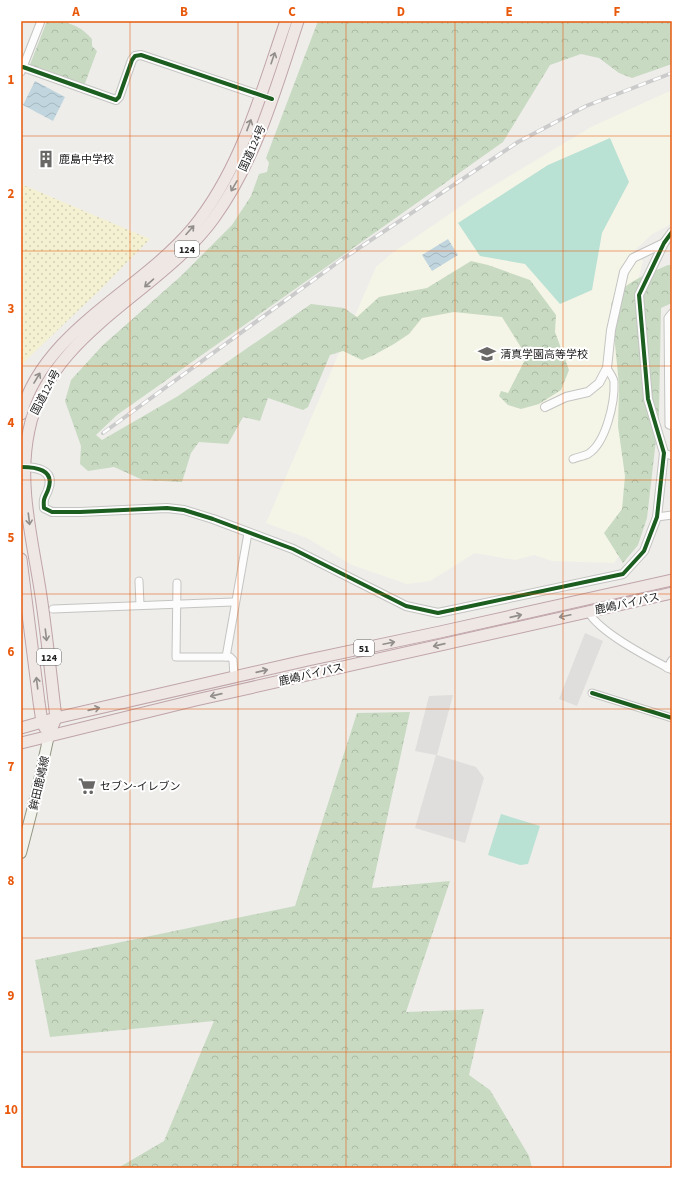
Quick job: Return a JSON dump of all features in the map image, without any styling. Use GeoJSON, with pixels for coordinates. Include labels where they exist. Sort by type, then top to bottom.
{"type":"FeatureCollection","features":[{"type":"Feature","properties":{"kind":"highway","name":"国道124号"},"geometry":{"type":"LineString","coordinates":[[21,414],[35,380],[62,345],[172,250],[191,231],[206,212],[232,168],[286,21]]}},
{"type":"Feature","properties":{"kind":"highway","name":"国道124号"},"geometry":{"type":"LineString","coordinates":[[49,735],[56,718],[42,597],[22,467],[32,418],[38,400],[59,366],[92,330],[184,253],[214,218],[235,185],[252,153],[298,21]]}},
{"type":"Feature","properties":{"kind":"highway","name":"124"},"geometry":{"type":"LineString","coordinates":[[21,559],[42,722],[49,735]]}},
{"type":"Feature","properties":{"kind":"highway","name":"鹿嶋バイパス"},"geometry":{"type":"LineString","coordinates":[[21,728],[56,718],[234,677],[672,580]]}},
{"type":"Feature","properties":{"kind":"highway","name":"鹿嶋バイパス"},"geometry":{"type":"LineString","coordinates":[[21,743],[196,700],[672,593]]}},
{"type":"Feature","properties":{"kind":"main road","name":"鉾田鹿嶋線"},"geometry":{"type":"LineString","coordinates":[[21,853],[36,799],[49,735]]}},
{"type":"Feature","properties":{"kind":"street"},"geometry":{"type":"LineString","coordinates":[[42,21],[22,70],[116,100],[119,97],[132,60],[135,56],[141,55],[272,99]]}},
{"type":"Feature","properties":{"kind":"street"},"geometry":{"type":"LineString","coordinates":[[22,467],[37,468],[47,473],[49,478],[48,490],[43,496],[44,508],[52,512],[167,508],[184,510],[213,519],[293,549],[406,606],[438,612],[624,574],[644,551],[658,517],[668,454],[648,399],[639,295],[664,243],[672,232]]}},
{"type":"Feature","properties":{"kind":"street"},"geometry":{"type":"LineString","coordinates":[[545,407],[566,397],[588,392],[599,383],[607,368],[611,330],[623,276],[633,258],[664,243]]}},
{"type":"Feature","properties":{"kind":"street"},"geometry":{"type":"LineString","coordinates":[[672,313],[668,318],[670,329],[669,425],[672,426]]}},
{"type":"Feature","properties":{"kind":"street"},"geometry":{"type":"LineString","coordinates":[[573,459],[588,454],[592,451],[605,430],[609,419],[614,381],[607,368]]}},
{"type":"Feature","properties":{"kind":"street"},"geometry":{"type":"LineString","coordinates":[[658,517],[672,515]]}},
{"type":"Feature","properties":{"kind":"street"},"geometry":{"type":"LineString","coordinates":[[226,657],[248,533]]}},
{"type":"Feature","properties":{"kind":"street"},"geometry":{"type":"LineString","coordinates":[[139,581],[140,605]]}},
{"type":"Feature","properties":{"kind":"street"},"geometry":{"type":"LineString","coordinates":[[177,582],[176,657],[230,657],[233,660],[234,677]]}},
{"type":"Feature","properties":{"kind":"street"},"geometry":{"type":"LineString","coordinates":[[53,609],[176,603],[233,602]]}},
{"type":"Feature","properties":{"kind":"street"},"geometry":{"type":"LineString","coordinates":[[588,611],[599,625],[614,636],[670,669],[672,660]]}},
{"type":"Feature","properties":{"kind":"street"},"geometry":{"type":"LineString","coordinates":[[592,693],[672,718]]}},
{"type":"Feature","properties":{"kind":"shaded area","name":"清真学園高等学校"},"geometry":{"type":"Polygon","coordinates":[[[672,90],[672,223],[651,235],[633,252],[643,261],[635,292],[631,539],[614,563],[552,561],[534,555],[515,560],[475,553],[430,581],[407,584],[352,565],[307,538],[266,523],[376,267],[391,254],[473,198],[591,127],[672,90]]]}},
{"type":"Feature","properties":{"kind":"shaded area"},"geometry":{"type":"Polygon","coordinates":[[[585,633],[603,641],[577,706],[559,699],[585,633]]]}},
{"type":"Feature","properties":{"kind":"shaded area"},"geometry":{"type":"Polygon","coordinates":[[[453,695],[437,755],[476,767],[484,778],[465,843],[415,828],[436,755],[415,751],[429,696],[453,695]]]}},
{"type":"Feature","properties":{"kind":"green space"},"geometry":{"type":"Polygon","coordinates":[[[47,21],[72,24],[92,39],[92,46],[97,51],[84,86],[29,67],[47,21]]]}},
{"type":"Feature","properties":{"kind":"green space"},"geometry":{"type":"Polygon","coordinates":[[[318,21],[672,21],[672,64],[632,78],[619,73],[599,58],[581,54],[550,65],[503,142],[117,415],[96,435],[102,440],[178,396],[311,304],[344,308],[357,317],[379,297],[427,288],[471,261],[488,265],[530,280],[556,315],[555,332],[569,370],[561,390],[539,404],[521,409],[508,405],[499,396],[501,391],[508,393],[525,360],[522,349],[502,317],[454,312],[422,318],[409,334],[394,344],[362,360],[343,351],[330,355],[308,407],[303,410],[268,398],[260,421],[243,417],[228,444],[199,442],[191,453],[182,482],[143,480],[114,467],[88,471],[80,464],[81,446],[65,401],[71,380],[102,346],[181,276],[232,225],[251,196],[259,174],[267,172],[269,163],[266,158],[318,21]]]}},
{"type":"Feature","properties":{"kind":"green space"},"geometry":{"type":"Polygon","coordinates":[[[610,138],[629,182],[602,233],[592,290],[560,304],[525,264],[480,256],[458,223],[548,165],[610,138]]]}},
{"type":"Feature","properties":{"kind":"green space"},"geometry":{"type":"Polygon","coordinates":[[[668,265],[672,265],[672,303],[661,308],[659,414],[647,518],[638,545],[623,563],[604,533],[622,509],[625,476],[618,426],[619,385],[611,304],[621,290],[635,280],[668,265]]]}},
{"type":"Feature","properties":{"kind":"green space"},"geometry":{"type":"Polygon","coordinates":[[[410,712],[372,888],[450,881],[406,1012],[484,1009],[469,1075],[490,1090],[529,1156],[532,1168],[118,1168],[164,1141],[214,1021],[50,1037],[35,960],[295,906],[357,713],[410,712]]]}},
{"type":"Feature","properties":{"kind":"green space"},"geometry":{"type":"Polygon","coordinates":[[[501,814],[540,826],[528,864],[520,865],[488,855],[501,814]]]}},
{"type":"Feature","properties":{"kind":"sand"},"geometry":{"type":"Polygon","coordinates":[[[21,184],[150,239],[99,291],[26,360],[21,367],[21,184]]]}},
{"type":"Feature","properties":{"kind":"water"},"geometry":{"type":"Polygon","coordinates":[[[35,81],[65,97],[53,121],[23,105],[35,81]]]}},
{"type":"Feature","properties":{"kind":"water"},"geometry":{"type":"Polygon","coordinates":[[[448,239],[458,255],[432,271],[422,255],[448,239]]]}},
{"type":"Feature","properties":{"kind":"railway"},"geometry":{"type":"LineString","coordinates":[[103,433],[341,260],[518,142],[586,106],[672,73]]}},
{"type":"Feature","properties":{"kind":"cycle path"},"geometry":{"type":"LineString","coordinates":[[23,67],[116,100],[119,97],[132,60],[135,56],[141,55],[272,99]]}},
{"type":"Feature","properties":{"kind":"cycle path"},"geometry":{"type":"LineString","coordinates":[[21,467],[38,469],[47,473],[50,483],[44,500],[44,508],[52,512],[167,508],[184,510],[213,519],[293,549],[406,606],[438,613],[623,574],[644,551],[657,517],[664,453],[648,399],[639,295],[664,243],[672,232]]}},
{"type":"Feature","properties":{"kind":"cycle path"},"geometry":{"type":"LineString","coordinates":[[592,693],[672,718]]}},
{"type":"Feature","properties":{"kind":"place","name":"鹿島中学校"},"geometry":{"type":"Point","coordinates":[46,159]}},
{"type":"Feature","properties":{"kind":"place","name":"清真学園高等学校"},"geometry":{"type":"Point","coordinates":[487,354]}},
{"type":"Feature","properties":{"kind":"place","name":"セブン-イレブン"},"geometry":{"type":"Point","coordinates":[87,786]}}]}
